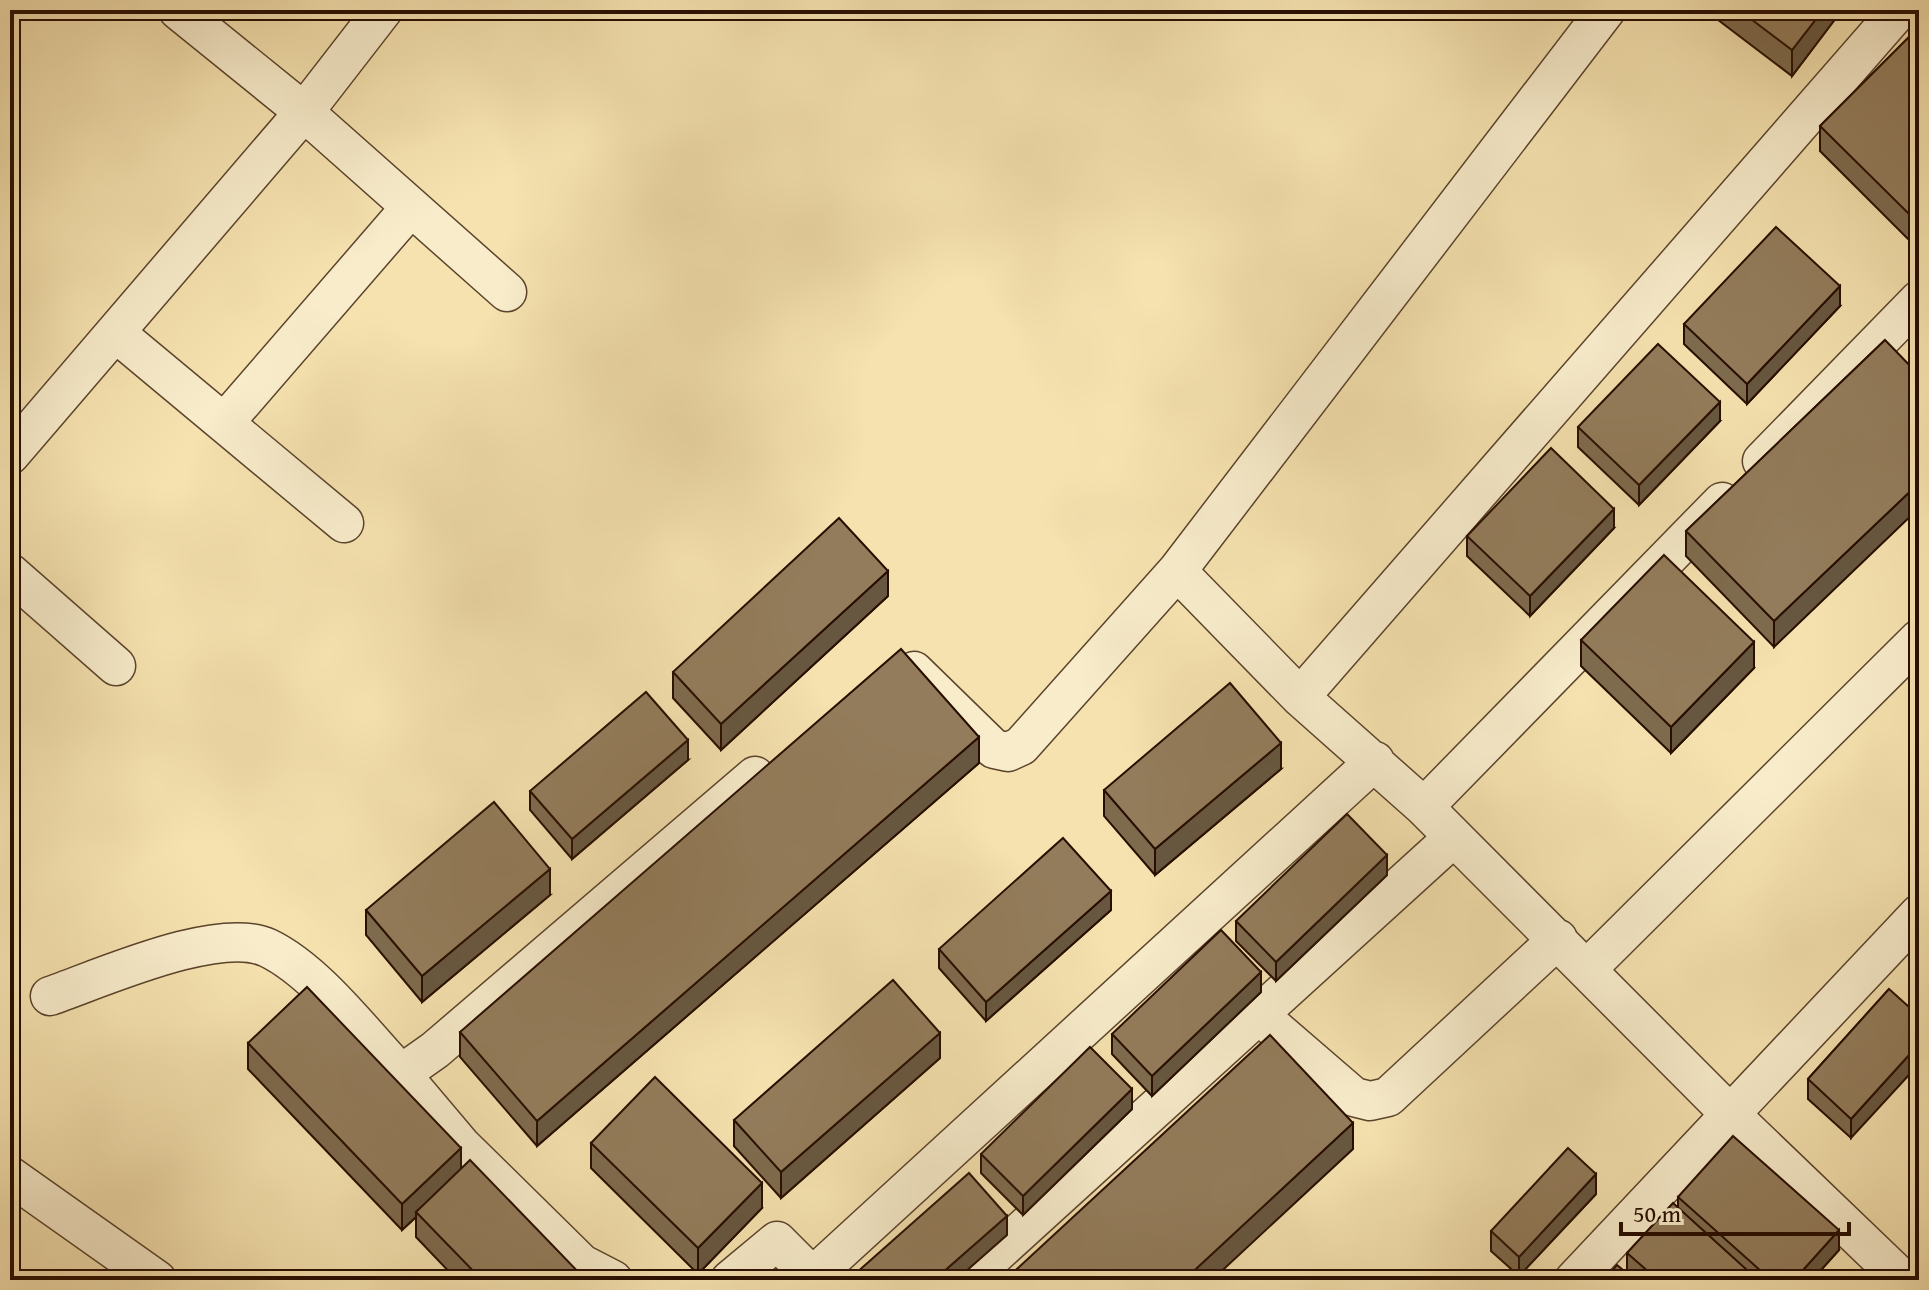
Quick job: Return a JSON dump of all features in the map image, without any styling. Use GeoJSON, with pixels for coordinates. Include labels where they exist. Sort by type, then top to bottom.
{"type":"FeatureCollection","features":[{"type":"Feature","properties":{"kind":"street"},"geometry":{"type":"LineString","coordinates":[[178,10],[304,112],[507,292]]}},
{"type":"Feature","properties":{"kind":"street"},"geometry":{"type":"LineString","coordinates":[[10,455],[117,334],[304,112],[383,10]]}},
{"type":"Feature","properties":{"kind":"street"},"geometry":{"type":"LineString","coordinates":[[884,666],[909,666],[994,749],[1008,752],[1021,746],[1177,571],[1606,10]]}},
{"type":"Feature","properties":{"kind":"street"},"geometry":{"type":"LineString","coordinates":[[1300,697],[1899,10]]}},
{"type":"Feature","properties":{"kind":"street"},"geometry":{"type":"LineString","coordinates":[[224,423],[411,207]]}},
{"type":"Feature","properties":{"kind":"street"},"geometry":{"type":"LineString","coordinates":[[1424,807],[1919,300]]}},
{"type":"Feature","properties":{"kind":"street"},"geometry":{"type":"LineString","coordinates":[[117,334],[344,523]]}},
{"type":"Feature","properties":{"kind":"street"},"geometry":{"type":"LineString","coordinates":[[1177,571],[1300,697],[1424,807],[1729,1113],[1903,1280]]}},
{"type":"Feature","properties":{"kind":"street"},"geometry":{"type":"LineString","coordinates":[[10,573],[116,666]]}},
{"type":"Feature","properties":{"kind":"street"},"geometry":{"type":"LineString","coordinates":[[1587,969],[1919,639]]}},
{"type":"Feature","properties":{"kind":"street"},"geometry":{"type":"LineString","coordinates":[[401,1074],[435,1050],[787,749]]}},
{"type":"Feature","properties":{"kind":"street"},"geometry":{"type":"LineString","coordinates":[[730,1280],[777,1241],[815,1278],[1375,761]]}},
{"type":"Feature","properties":{"kind":"street"},"geometry":{"type":"LineString","coordinates":[[967,1280],[1454,837]]}},
{"type":"Feature","properties":{"kind":"street"},"geometry":{"type":"LineString","coordinates":[[1574,1280],[1919,914]]}},
{"type":"Feature","properties":{"kind":"street"},"geometry":{"type":"LineString","coordinates":[[1259,1015],[1354,1097],[1370,1101],[1388,1097],[1558,939]]}},
{"type":"Feature","properties":{"kind":"street"},"geometry":{"type":"LineString","coordinates":[[50,996],[196,946],[239,941],[267,948],[294,965],[401,1074],[461,1145],[582,1264],[613,1280]]}},
{"type":"Feature","properties":{"kind":"street"},"geometry":{"type":"LineString","coordinates":[[10,1176],[157,1280]]}},
{"type":"Feature","properties":{"kind":"building"},"geometry":{"type":"Polygon","coordinates":[[[1739,10],[1823,10],[1792,50],[1739,10]]]}},
{"type":"Feature","properties":{"kind":"building"},"geometry":{"type":"Polygon","coordinates":[[[1919,27],[1919,209],[1911,216],[1820,126],[1919,27]]]}},
{"type":"Feature","properties":{"kind":"building"},"geometry":{"type":"Polygon","coordinates":[[[1776,227],[1840,286],[1747,384],[1684,324],[1776,227]]]}},
{"type":"Feature","properties":{"kind":"building"},"geometry":{"type":"Polygon","coordinates":[[[1885,340],[1919,375],[1919,483],[1774,621],[1686,531],[1885,340]]]}},
{"type":"Feature","properties":{"kind":"building"},"geometry":{"type":"Polygon","coordinates":[[[1658,344],[1720,402],[1639,485],[1578,427],[1658,344]]]}},
{"type":"Feature","properties":{"kind":"building"},"geometry":{"type":"Polygon","coordinates":[[[1551,448],[1614,509],[1530,596],[1467,536],[1551,448]]]}},
{"type":"Feature","properties":{"kind":"building"},"geometry":{"type":"Polygon","coordinates":[[[839,518],[888,571],[721,724],[673,672],[839,518]]]}},
{"type":"Feature","properties":{"kind":"building"},"geometry":{"type":"Polygon","coordinates":[[[1664,555],[1754,642],[1671,727],[1581,640],[1664,555]]]}},
{"type":"Feature","properties":{"kind":"building"},"geometry":{"type":"Polygon","coordinates":[[[901,649],[979,737],[537,1121],[460,1032],[901,649]]]}},
{"type":"Feature","properties":{"kind":"building"},"geometry":{"type":"Polygon","coordinates":[[[1230,683],[1281,743],[1155,849],[1104,790],[1230,683]]]}},
{"type":"Feature","properties":{"kind":"building"},"geometry":{"type":"Polygon","coordinates":[[[646,692],[688,740],[572,839],[530,791],[646,692]]]}},
{"type":"Feature","properties":{"kind":"building"},"geometry":{"type":"Polygon","coordinates":[[[494,802],[550,869],[422,976],[366,910],[494,802]]]}},
{"type":"Feature","properties":{"kind":"building"},"geometry":{"type":"Polygon","coordinates":[[[1347,814],[1387,855],[1276,962],[1236,921],[1347,814]]]}},
{"type":"Feature","properties":{"kind":"building"},"geometry":{"type":"Polygon","coordinates":[[[1063,838],[1111,891],[986,1002],[939,949],[1063,838]]]}},
{"type":"Feature","properties":{"kind":"building"},"geometry":{"type":"Polygon","coordinates":[[[1221,930],[1261,972],[1152,1076],[1112,1034],[1221,930]]]}},
{"type":"Feature","properties":{"kind":"building"},"geometry":{"type":"Polygon","coordinates":[[[893,980],[940,1033],[781,1172],[734,1120],[893,980]]]}},
{"type":"Feature","properties":{"kind":"building"},"geometry":{"type":"Polygon","coordinates":[[[307,987],[461,1148],[402,1204],[248,1043],[307,987]]]}},
{"type":"Feature","properties":{"kind":"building"},"geometry":{"type":"Polygon","coordinates":[[[1889,989],[1919,1016],[1919,1044],[1851,1119],[1808,1079],[1889,989]]]}},
{"type":"Feature","properties":{"kind":"building"},"geometry":{"type":"Polygon","coordinates":[[[1270,1035],[1353,1123],[1184,1280],[1005,1280],[1270,1035]]]}},
{"type":"Feature","properties":{"kind":"building"},"geometry":{"type":"Polygon","coordinates":[[[1090,1047],[1132,1089],[1023,1196],[981,1154],[1090,1047]]]}},
{"type":"Feature","properties":{"kind":"building"},"geometry":{"type":"Polygon","coordinates":[[[655,1077],[762,1183],[698,1248],[591,1143],[655,1077]]]}},
{"type":"Feature","properties":{"kind":"building"},"geometry":{"type":"Polygon","coordinates":[[[1733,1136],[1839,1230],[1794,1280],[1771,1280],[1678,1197],[1733,1136]]]}},
{"type":"Feature","properties":{"kind":"building"},"geometry":{"type":"Polygon","coordinates":[[[1568,1148],[1596,1174],[1519,1257],[1491,1231],[1568,1148]]]}},
{"type":"Feature","properties":{"kind":"building"},"geometry":{"type":"Polygon","coordinates":[[[470,1160],[586,1280],[482,1280],[416,1212],[470,1160]]]}},
{"type":"Feature","properties":{"kind":"building"},"geometry":{"type":"Polygon","coordinates":[[[969,1173],[1007,1216],[934,1280],[861,1280],[855,1274],[969,1173]]]}},
{"type":"Feature","properties":{"kind":"building"},"geometry":{"type":"Polygon","coordinates":[[[1673,1203],[1758,1280],[1658,1280],[1627,1253],[1673,1203]]]}},
{"type":"Feature","properties":{"kind":"building"},"geometry":{"type":"Polygon","coordinates":[[[1617,1265],[1635,1280],[1604,1280],[1617,1265]]]}}]}
